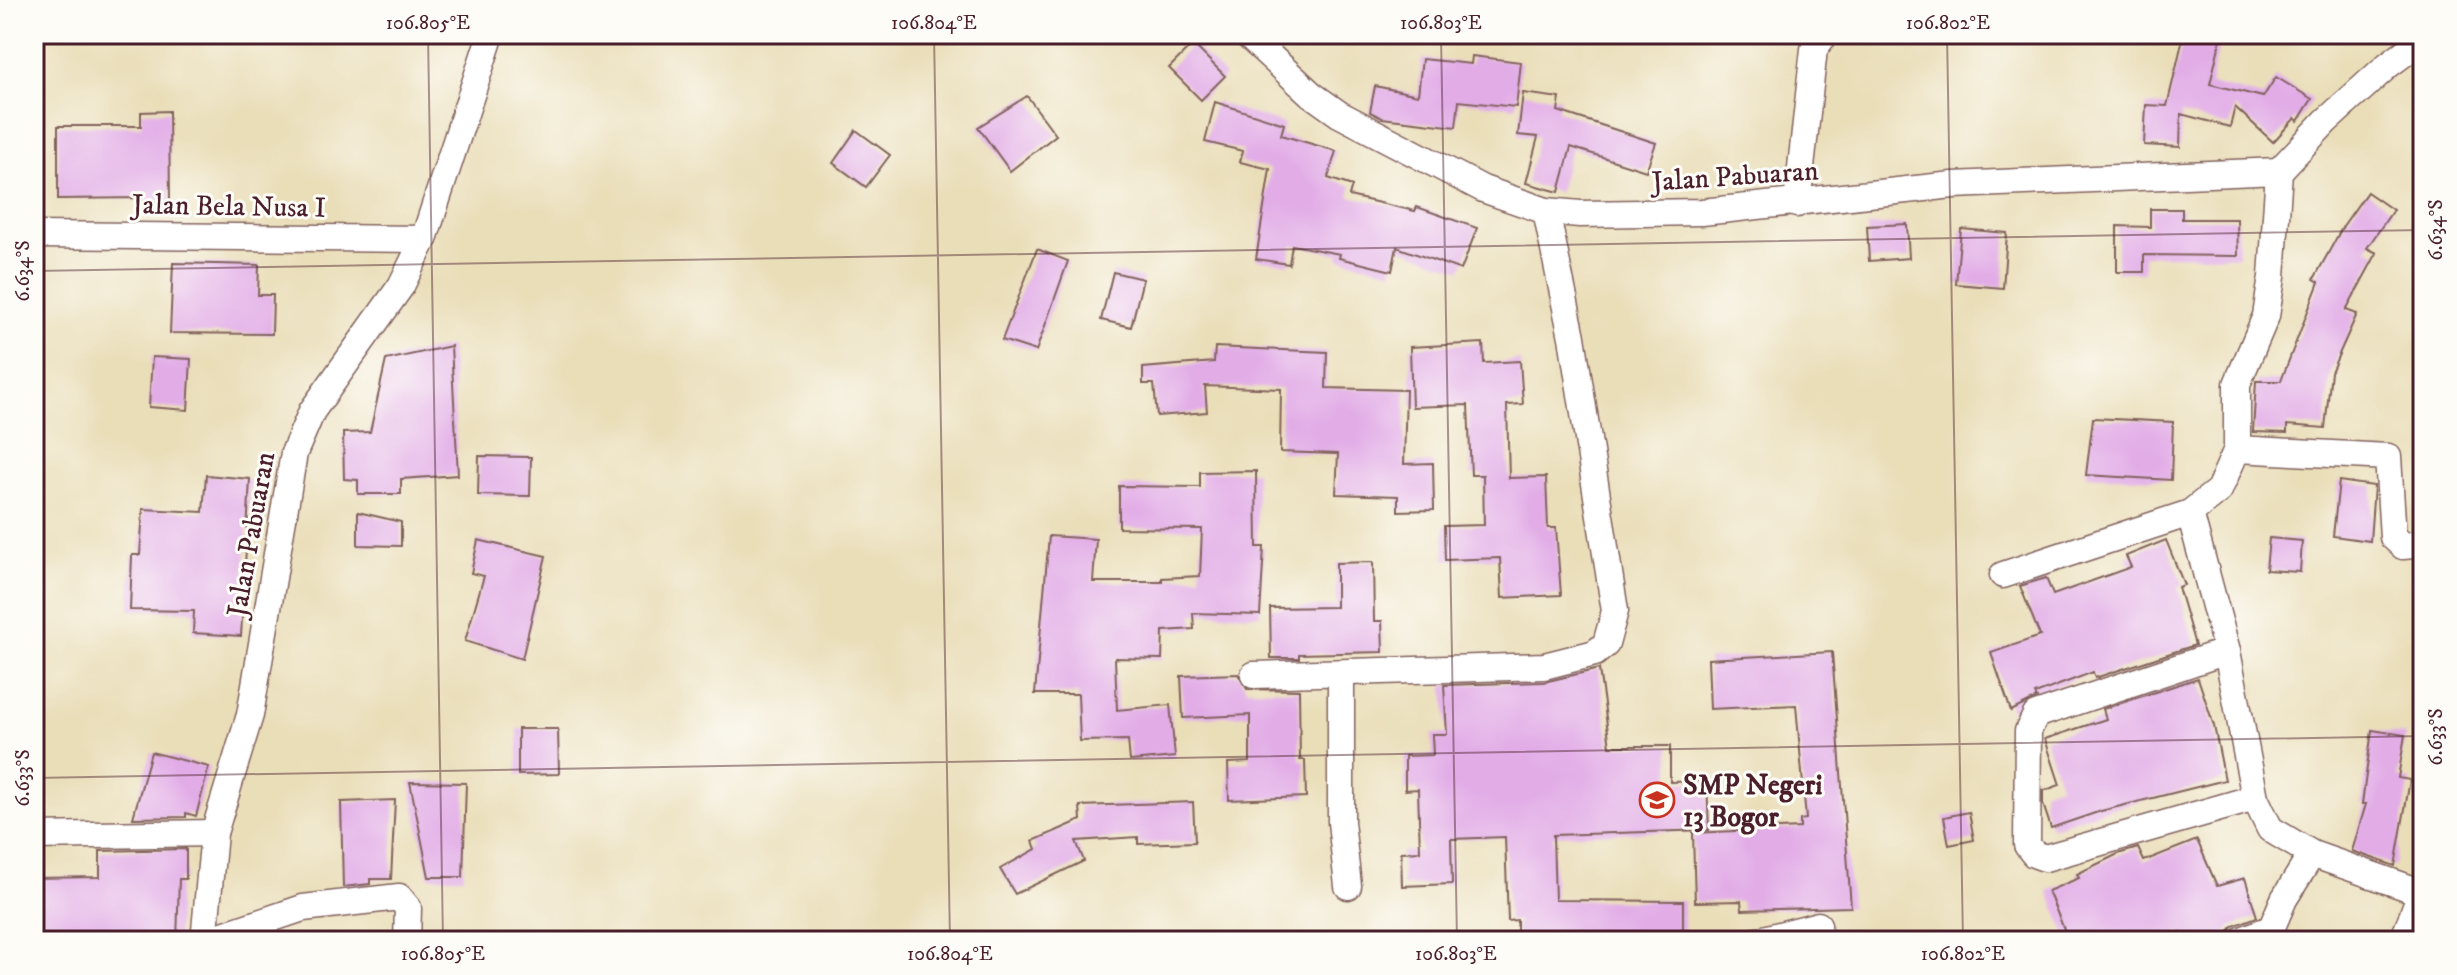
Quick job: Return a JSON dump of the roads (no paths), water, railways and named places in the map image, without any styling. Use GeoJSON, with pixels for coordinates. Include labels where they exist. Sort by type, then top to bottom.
{"type":"FeatureCollection","features":[{"type":"Feature","properties":{"kind":"street","name":"Jalan Pabuaran"},"geometry":{"type":"LineString","coordinates":[[205,941],[214,833],[250,715],[294,453],[312,411],[401,286],[424,239],[491,34]]}},
{"type":"Feature","properties":{"kind":"street","name":"Jalan Pabuaran"},"geometry":{"type":"LineString","coordinates":[[1246,34],[1311,94],[1339,114],[1483,189],[1546,211],[1662,214],[1797,204],[1967,184],[2279,171]]}},
{"type":"Feature","properties":{"kind":"street"},"geometry":{"type":"LineString","coordinates":[[1797,204],[1814,49],[1825,34]]}},
{"type":"Feature","properties":{"kind":"street"},"geometry":{"type":"LineString","coordinates":[[2403,941],[2422,893],[2291,842],[2255,798],[2227,651],[2205,503],[2237,449],[2237,384],[2266,316],[2272,277],[2279,171],[2326,121],[2388,65],[2423,39]]}},
{"type":"Feature","properties":{"kind":"street"},"geometry":{"type":"LineString","coordinates":[[1254,675],[1531,667],[1595,653],[1606,644],[1615,611],[1572,337],[1546,211]]}},
{"type":"Feature","properties":{"kind":"street","name":"Jalan Bela Nusa I"},"geometry":{"type":"LineString","coordinates":[[34,235],[424,239]]}},
{"type":"Feature","properties":{"kind":"street"},"geometry":{"type":"LineString","coordinates":[[2237,449],[2388,457],[2393,537],[2403,546],[2423,544]]}},
{"type":"Feature","properties":{"kind":"street"},"geometry":{"type":"LineString","coordinates":[[2003,575],[2205,503]]}},
{"type":"Feature","properties":{"kind":"street"},"geometry":{"type":"LineString","coordinates":[[2227,651],[2036,715],[2028,731],[2027,845],[2039,858],[2255,798]]}},
{"type":"Feature","properties":{"kind":"street"},"geometry":{"type":"LineString","coordinates":[[1341,673],[1341,822],[1348,886]]}},
{"type":"Feature","properties":{"kind":"street"},"geometry":{"type":"LineString","coordinates":[[34,836],[214,833]]}},
{"type":"Feature","properties":{"kind":"street"},"geometry":{"type":"LineString","coordinates":[[2239,941],[2268,935],[2291,842]]}},
{"type":"Feature","properties":{"kind":"street"},"geometry":{"type":"LineString","coordinates":[[205,941],[303,908],[399,897],[408,908],[407,941]]}},
{"type":"Feature","properties":{"kind":"street"},"geometry":{"type":"LineString","coordinates":[[1756,941],[1818,925]]}},
{"type":"Feature","properties":{"kind":"place","name":"SMP Negeri 13 Bogor"},"geometry":{"type":"Point","coordinates":[1657,800]}}]}
